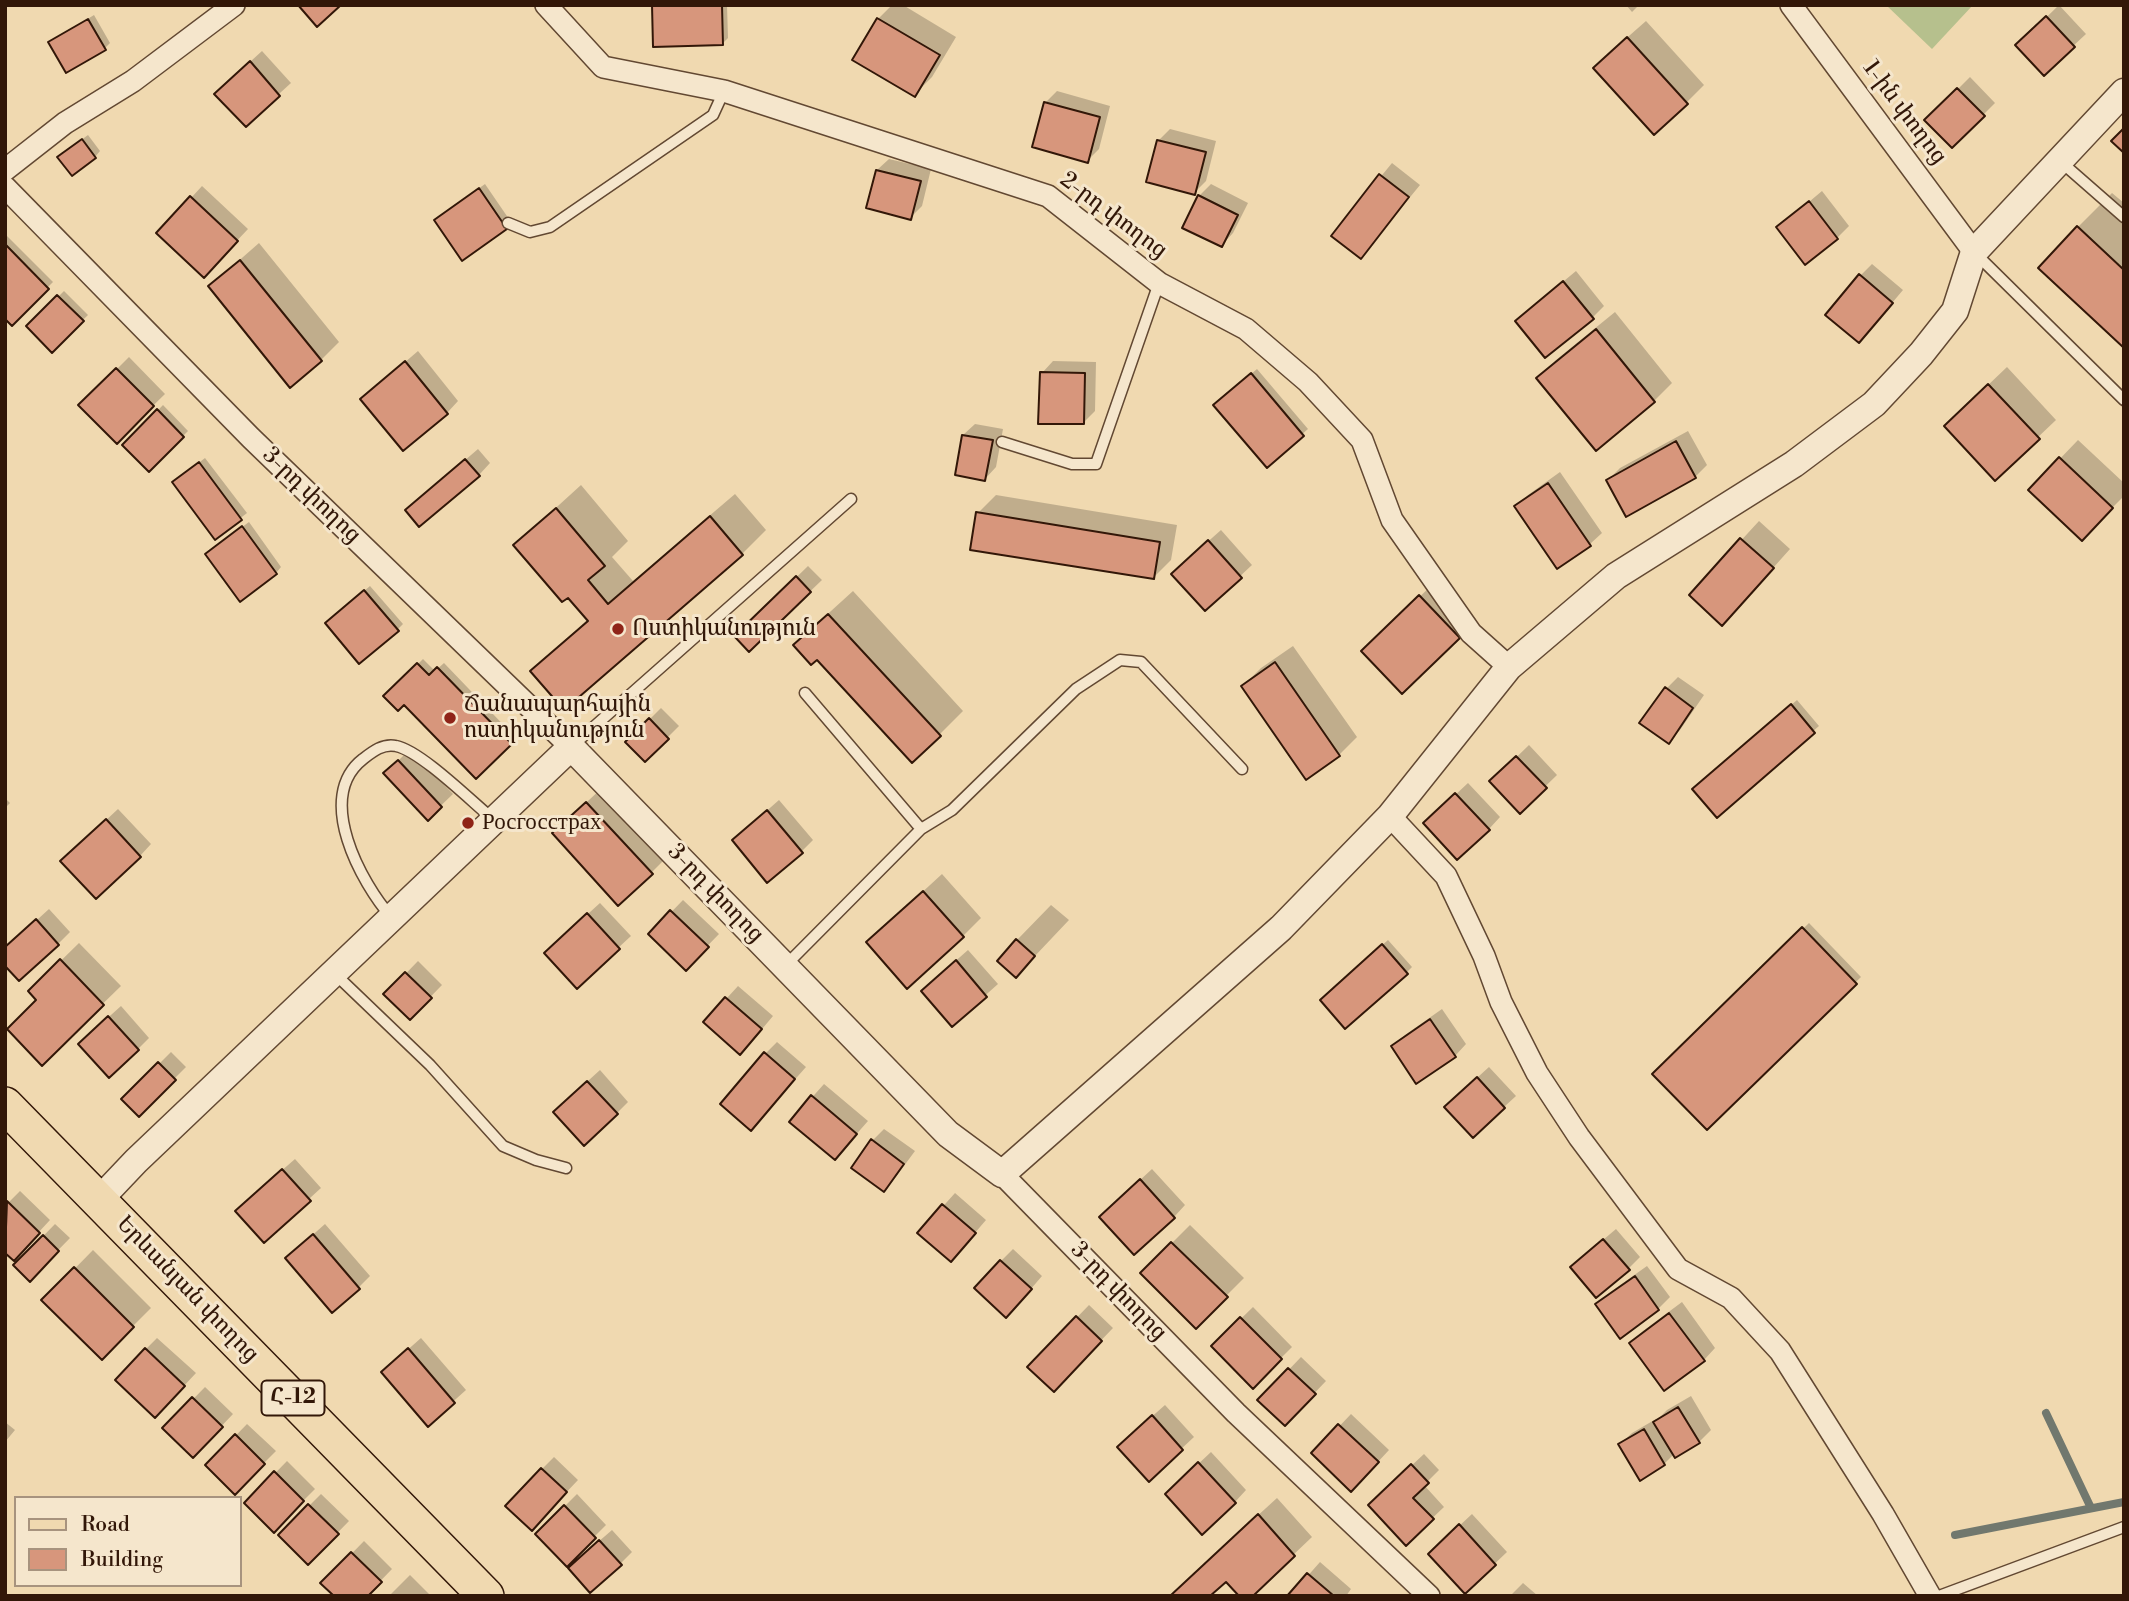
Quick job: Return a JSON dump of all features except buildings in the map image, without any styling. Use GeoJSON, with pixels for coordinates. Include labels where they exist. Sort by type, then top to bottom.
{"type":"FeatureCollection","features":[{"type":"Feature","properties":{"kind":"main road","name":"Երևանյան փողոց"},"geometry":{"type":"LineString","coordinates":[[5,1105],[486,1596]]}},
{"type":"Feature","properties":{"kind":"street"},"geometry":{"type":"LineString","coordinates":[[5,170],[65,123],[133,81],[234,5]]}},
{"type":"Feature","properties":{"kind":"street","name":"2-րդ փողոց"},"geometry":{"type":"LineString","coordinates":[[546,5],[603,67],[724,91],[1048,196],[1159,283],[1246,329],[1308,382],[1362,440],[1392,520],[1471,633],[1508,667]]}},
{"type":"Feature","properties":{"kind":"street","name":"1-ին փողոց"},"geometry":{"type":"LineString","coordinates":[[1791,5],[1974,252]]}},
{"type":"Feature","properties":{"kind":"street"},"geometry":{"type":"LineString","coordinates":[[1002,1174],[1281,928],[1390,816],[1508,667],[1616,576],[1794,464],[1874,404],[1921,354],[1955,311],[1974,252],[2124,92]]}},
{"type":"Feature","properties":{"kind":"street","name":"3-րդ փողոց"},"geometry":{"type":"LineString","coordinates":[[5,187],[251,438],[571,747],[948,1134],[1002,1174],[1236,1413],[1429,1596]]}},
{"type":"Feature","properties":{"kind":"street"},"geometry":{"type":"LineString","coordinates":[[99,1200],[136,1161],[571,747]]}},
{"type":"Feature","properties":{"kind":"street"},"geometry":{"type":"LineString","coordinates":[[1390,816],[1446,876],[1484,956],[1507,1014],[1537,1073],[1579,1137],[1678,1269],[1731,1298],[1780,1351],[1883,1514],[1930,1596]]}},
{"type":"Feature","properties":{"kind":"lane"},"geometry":{"type":"LineString","coordinates":[[508,223],[530,232],[550,227],[713,115],[724,91]]}},
{"type":"Feature","properties":{"kind":"lane"},"geometry":{"type":"LineString","coordinates":[[2059,161],[2124,216]]}},
{"type":"Feature","properties":{"kind":"lane"},"geometry":{"type":"LineString","coordinates":[[1974,252],[2124,400]]}},
{"type":"Feature","properties":{"kind":"lane"},"geometry":{"type":"LineString","coordinates":[[1002,442],[1072,464],[1096,464],[1159,283]]}},
{"type":"Feature","properties":{"kind":"lane"},"geometry":{"type":"LineString","coordinates":[[571,747],[850,499]]}},
{"type":"Feature","properties":{"kind":"lane"},"geometry":{"type":"LineString","coordinates":[[785,966],[921,829],[952,810],[1076,689],[1120,660],[1141,662],[1242,769]]}},
{"type":"Feature","properties":{"kind":"lane"},"geometry":{"type":"LineString","coordinates":[[805,693],[921,829]]}},
{"type":"Feature","properties":{"kind":"lane"},"geometry":{"type":"LineString","coordinates":[[392,918],[376,900],[352,855],[341,809],[345,783],[358,763],[376,749],[393,745],[414,752],[494,821]]}},
{"type":"Feature","properties":{"kind":"lane"},"geometry":{"type":"LineString","coordinates":[[334,974],[430,1065],[503,1146],[536,1160],[566,1168]]}},
{"type":"Feature","properties":{"kind":"lane"},"geometry":{"type":"LineString","coordinates":[[1939,1596],[2124,1527]]}},
{"type":"Feature","properties":{"kind":"green space"},"geometry":{"type":"Polygon","coordinates":[[[1886,5],[1973,5],[1932,49],[1886,5]]]}},
{"type":"Feature","properties":{"kind":"waterway"},"geometry":{"type":"LineString","coordinates":[[2046,1413],[2091,1508]]}},
{"type":"Feature","properties":{"kind":"waterway"},"geometry":{"type":"LineString","coordinates":[[1955,1535],[2124,1502]]}},
{"type":"Feature","properties":{"kind":"place","name":"Ոստիկանություն"},"geometry":{"type":"Point","coordinates":[618,629]}},
{"type":"Feature","properties":{"kind":"place","name":"Ճանապարհային ոստիկանություն"},"geometry":{"type":"Point","coordinates":[450,718]}},
{"type":"Feature","properties":{"kind":"place","name":"Росгосстрах"},"geometry":{"type":"Point","coordinates":[468,823]}}]}
